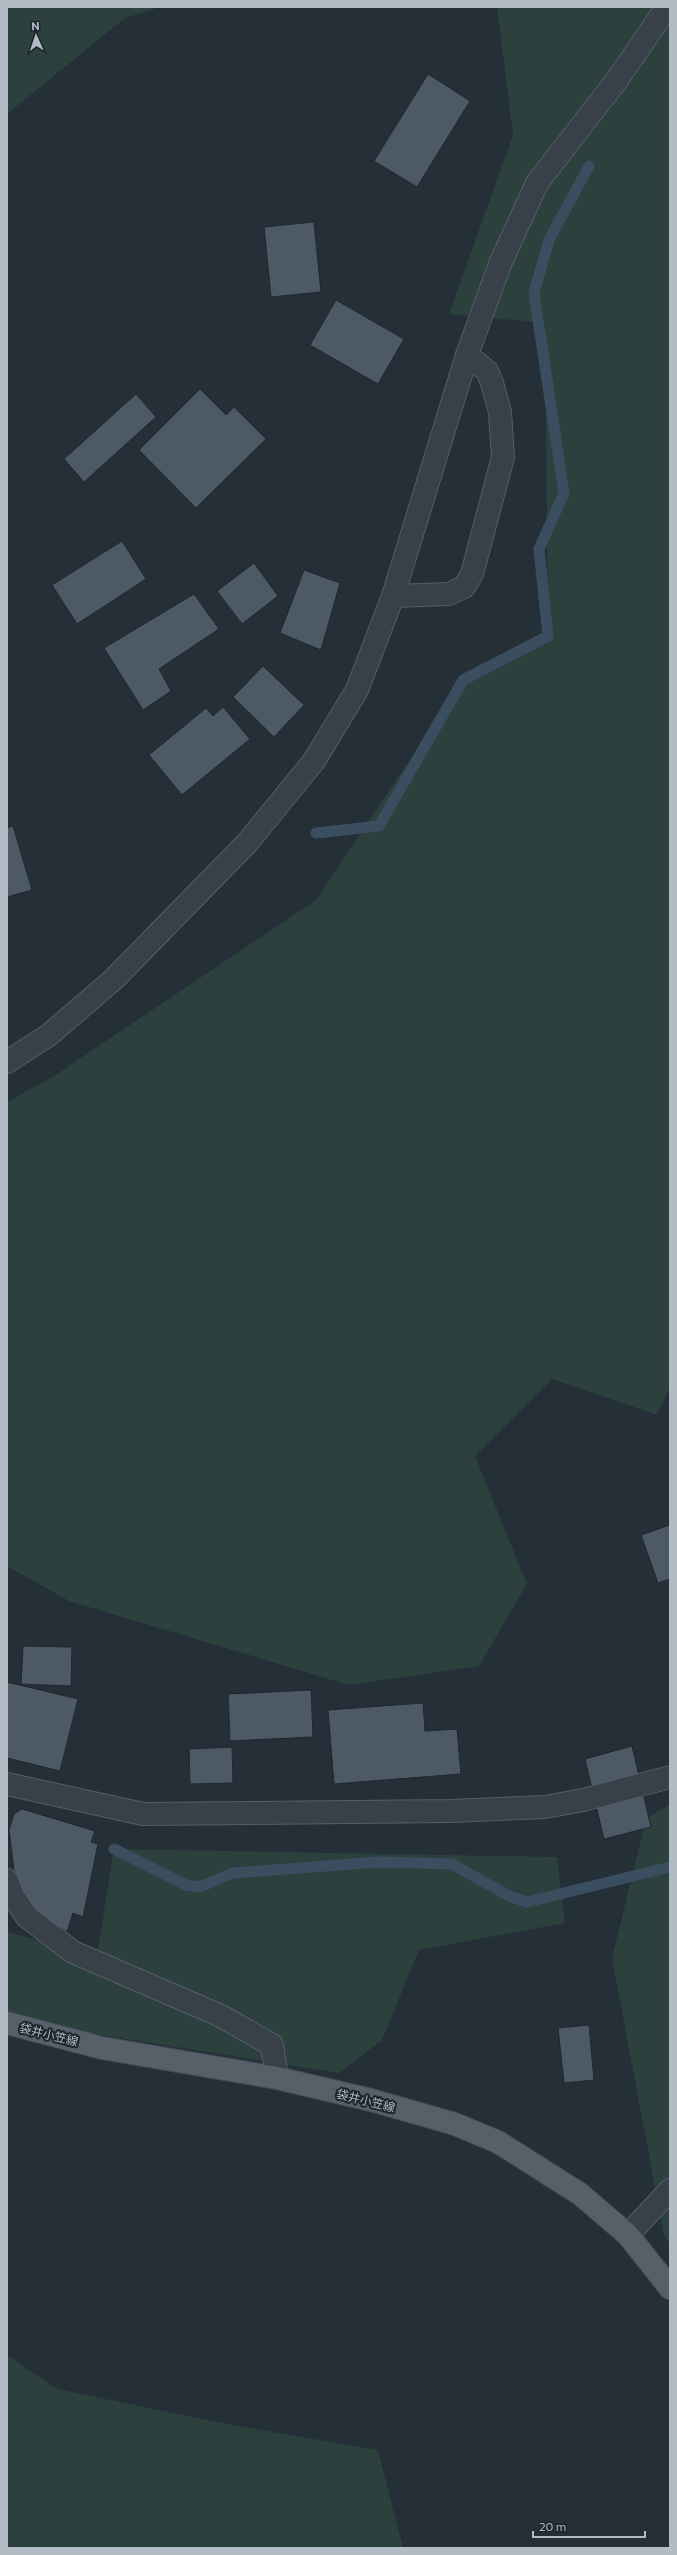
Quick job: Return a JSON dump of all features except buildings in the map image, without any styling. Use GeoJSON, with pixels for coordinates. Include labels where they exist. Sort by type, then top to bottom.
{"type":"FeatureCollection","features":[{"type":"Feature","properties":{"kind":"main road","name":"袋井小笠線"},"geometry":{"type":"LineString","coordinates":[[7,2023],[102,2048],[276,2078],[372,2100],[440,2120],[498,2142],[580,2194],[628,2235],[670,2288]]}},
{"type":"Feature","properties":{"kind":"street"},"geometry":{"type":"LineString","coordinates":[[7,1062],[49,1035],[114,979],[247,843],[314,761],[357,690],[393,596],[467,355],[500,264],[537,183],[617,80],[667,7]]}},
{"type":"Feature","properties":{"kind":"street"},"geometry":{"type":"LineString","coordinates":[[393,596],[449,594],[464,587],[472,574],[504,457],[500,412],[492,383],[487,371],[467,355]]}},
{"type":"Feature","properties":{"kind":"street"},"geometry":{"type":"LineString","coordinates":[[7,1784],[143,1814],[450,1811],[545,1807],[629,1789],[670,1777]]}},
{"type":"Feature","properties":{"kind":"street"},"geometry":{"type":"LineString","coordinates":[[7,1880],[13,1896],[27,1917],[73,1952],[221,2016],[272,2045],[276,2078]]}},
{"type":"Feature","properties":{"kind":"street"},"geometry":{"type":"LineString","coordinates":[[628,2235],[670,2190]]}},
{"type":"Feature","properties":{"kind":"green space"},"geometry":{"type":"Polygon","coordinates":[[[7,7],[160,7],[125,18],[7,114],[7,7]]]}},
{"type":"Feature","properties":{"kind":"green space"},"geometry":{"type":"Polygon","coordinates":[[[497,7],[670,7],[670,1387],[657,1415],[552,1379],[475,1456],[527,1584],[479,1666],[349,1685],[69,1601],[7,1566],[7,1102],[54,1076],[316,900],[463,680],[548,636],[545,323],[449,314],[513,135],[497,7]]]}},
{"type":"Feature","properties":{"kind":"green space"},"geometry":{"type":"Polygon","coordinates":[[[670,1804],[670,2245],[664,2235],[612,1958],[646,1819],[670,1804]]]}},
{"type":"Feature","properties":{"kind":"green space"},"geometry":{"type":"Polygon","coordinates":[[[114,1849],[557,1857],[565,1923],[419,1950],[382,2040],[339,2073],[7,2020],[7,1932],[97,1955],[114,1849]]]}},
{"type":"Feature","properties":{"kind":"green space"},"geometry":{"type":"Polygon","coordinates":[[[7,2355],[57,2389],[227,2424],[378,2450],[403,2548],[7,2548],[7,2355]]]}},
{"type":"Feature","properties":{"kind":"waterway"},"geometry":{"type":"LineString","coordinates":[[316,833],[379,826],[463,680],[548,636],[539,549],[564,493],[534,293],[549,240],[589,166]]}},
{"type":"Feature","properties":{"kind":"waterway"},"geometry":{"type":"LineString","coordinates":[[114,1849],[186,1885],[200,1887],[233,1873],[378,1862],[452,1864],[509,1896],[527,1902],[670,1867]]}}]}
